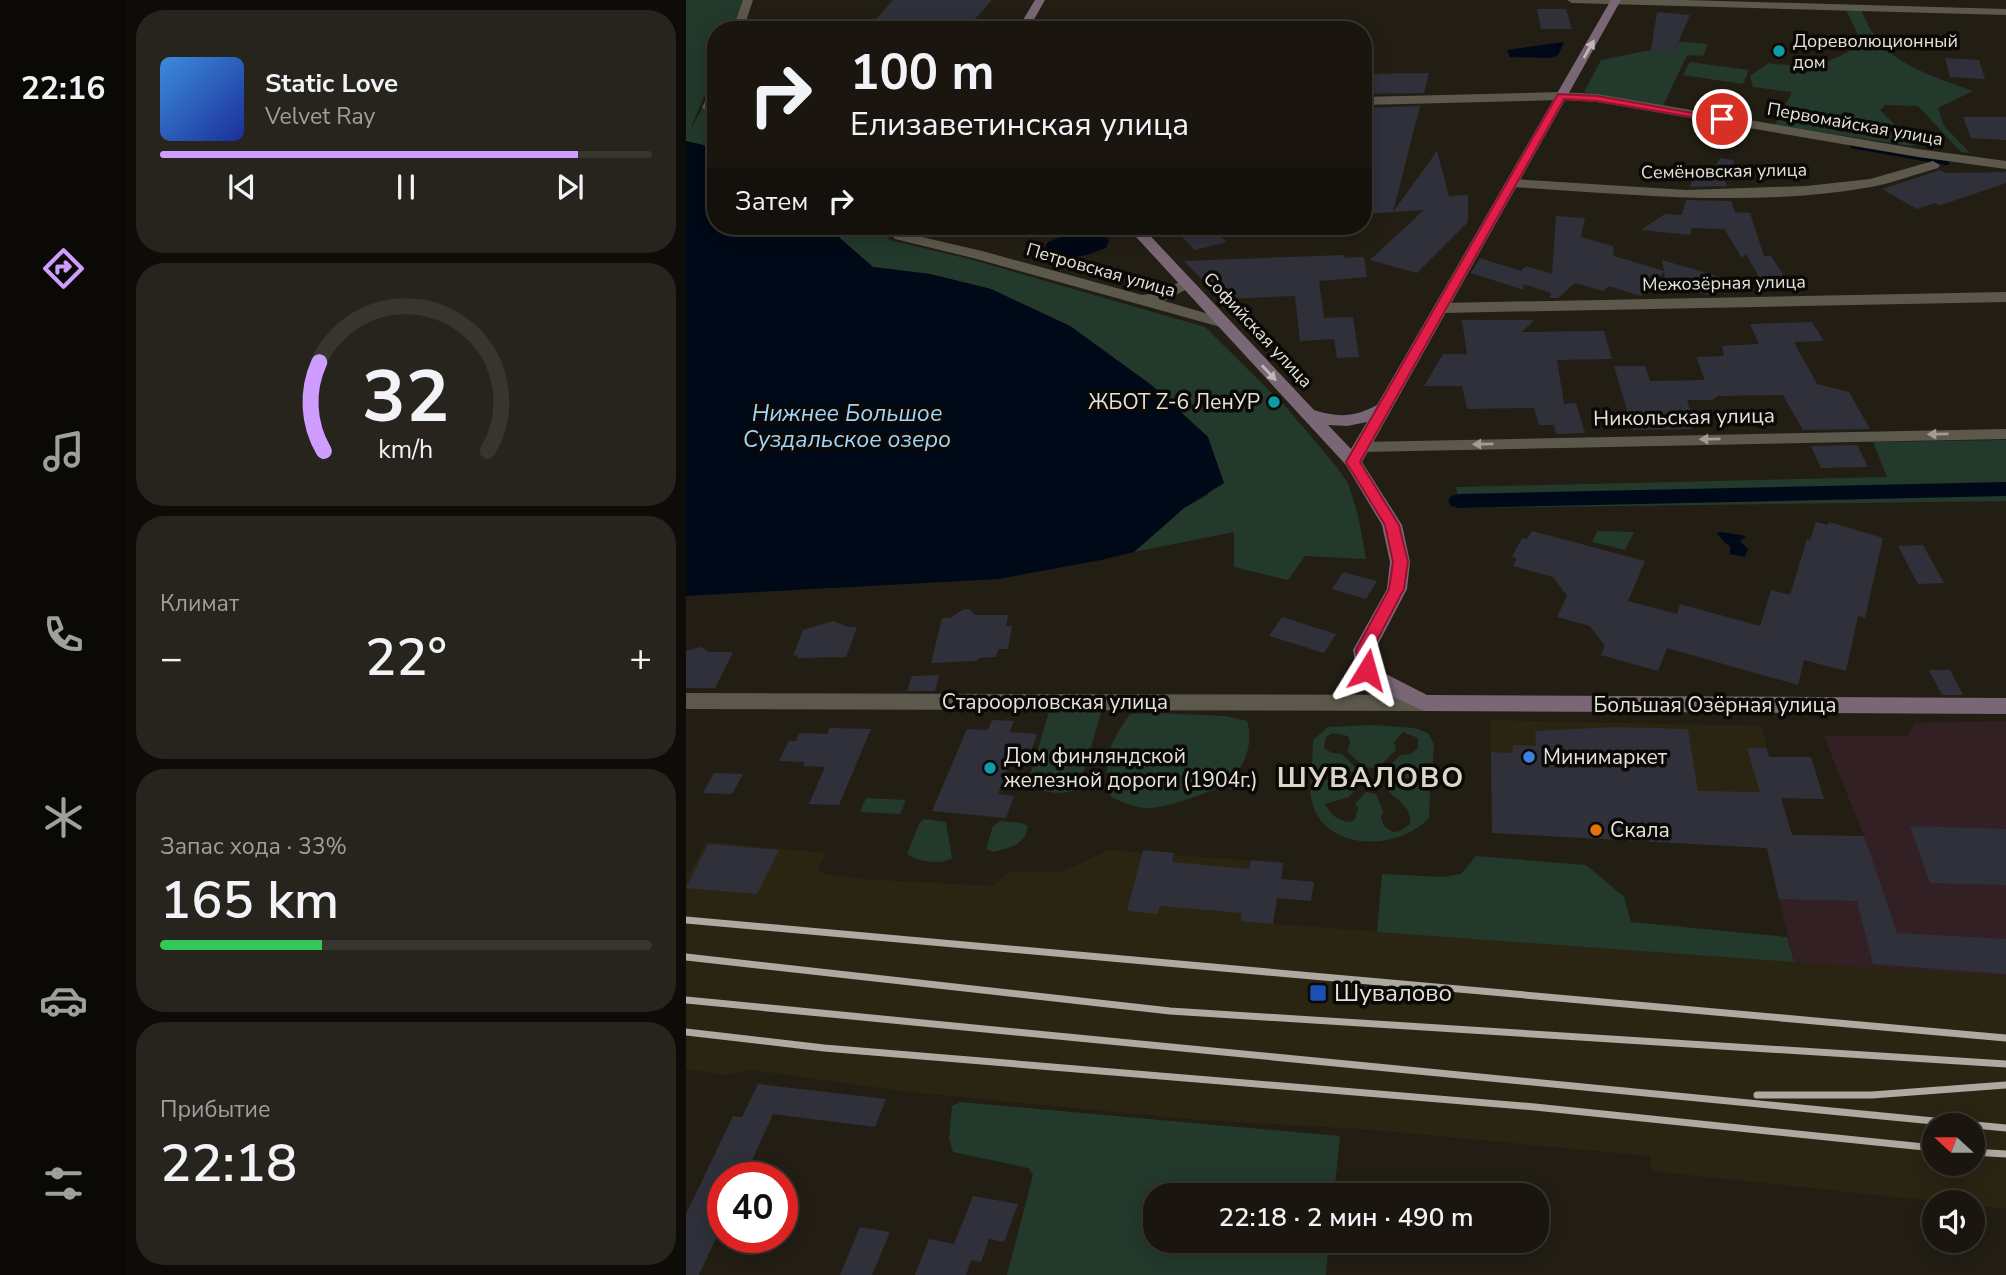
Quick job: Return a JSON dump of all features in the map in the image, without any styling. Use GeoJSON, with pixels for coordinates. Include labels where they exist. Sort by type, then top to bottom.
{"type":"FeatureCollection","features":[{"type":"Feature","properties":{"kind":"street"},"geometry":{"type":"LineString","coordinates":[[740,21],[748,0]]}},
{"type":"Feature","properties":{"kind":"street"},"geometry":{"type":"LineString","coordinates":[[1027,21],[1040,0]]}},
{"type":"Feature","properties":{"kind":"street"},"geometry":{"type":"LineString","coordinates":[[1572,0],[2006,12]]}},
{"type":"Feature","properties":{"kind":"street"},"geometry":{"type":"LineString","coordinates":[[1358,454],[1616,1]]}},
{"type":"Feature","properties":{"kind":"street","name":"Первомайская улица"},"geometry":{"type":"LineString","coordinates":[[1372,101],[1562,96],[1597,98],[1929,155],[2006,165]]}},
{"type":"Feature","properties":{"kind":"street","name":"Семёновская улица"},"geometry":{"type":"LineString","coordinates":[[1513,183],[1687,194],[1806,190],[1871,183],[1933,165]]}},
{"type":"Feature","properties":{"kind":"street","name":"Петровская улица"},"geometry":{"type":"LineString","coordinates":[[899,235],[1223,323]]}},
{"type":"Feature","properties":{"kind":"street","name":"Софийская улица"},"geometry":{"type":"LineString","coordinates":[[1141,235],[1307,413],[1358,454],[1392,525],[1400,562],[1397,589],[1364,650],[1367,670],[1378,680],[1423,703]]}},
{"type":"Feature","properties":{"kind":"street"},"geometry":{"type":"LineString","coordinates":[[1136,300],[1163,297],[1186,284]]}},
{"type":"Feature","properties":{"kind":"street","name":"Межозёрная улица"},"geometry":{"type":"LineString","coordinates":[[1442,308],[2006,297]]}},
{"type":"Feature","properties":{"kind":"street"},"geometry":{"type":"LineString","coordinates":[[1307,413],[1339,423],[1356,422],[1385,407]]}},
{"type":"Feature","properties":{"kind":"street","name":"Никольская улица"},"geometry":{"type":"LineString","coordinates":[[1358,454],[2006,434]]}},
{"type":"Feature","properties":{"kind":"street","name":"Староорловская улица"},"geometry":{"type":"LineString","coordinates":[[686,701],[1423,703]]}},
{"type":"Feature","properties":{"kind":"street","name":"Большая Озёрная улица"},"geometry":{"type":"LineString","coordinates":[[1423,703],[2006,706]]}},
{"type":"Feature","properties":{"kind":"shaded area"},"geometry":{"type":"Polygon","coordinates":[[[1490,720],[1761,726],[1792,835],[1767,848],[1492,833],[1490,720]]]}},
{"type":"Feature","properties":{"kind":"shaded area"},"geometry":{"type":"Polygon","coordinates":[[[2006,721],[2006,976],[1794,962],[1764,836],[1864,836],[1824,736],[1908,736],[1914,723],[2006,721]]]}},
{"type":"Feature","properties":{"kind":"shaded area"},"geometry":{"type":"Polygon","coordinates":[[[706,842],[826,853],[818,870],[825,874],[860,879],[993,886],[1009,872],[1062,872],[1109,850],[1283,863],[1273,924],[2006,976],[2006,1209],[1985,1207],[1985,1190],[1922,1190],[1922,1200],[1652,1171],[1650,1156],[1363,1129],[1199,1120],[1041,1105],[902,1091],[751,1070],[726,1075],[686,1069],[686,872],[690,872],[706,842]]]}},
{"type":"Feature","properties":{"kind":"green space"},"geometry":{"type":"Polygon","coordinates":[[[686,0],[743,0],[735,21],[707,21],[707,89],[690,130],[702,109],[707,111],[707,146],[686,141],[686,0]]]}},
{"type":"Feature","properties":{"kind":"green space"},"geometry":{"type":"Polygon","coordinates":[[[1846,10],[1861,10],[1870,29],[1886,49],[1908,65],[1973,91],[1938,108],[1944,126],[1970,153],[1961,152],[1918,106],[1885,105],[1880,110],[1915,145],[1910,146],[1775,125],[1792,92],[1753,87],[1750,76],[1769,63],[1820,63],[1863,45],[1846,10]]]}},
{"type":"Feature","properties":{"kind":"green space"},"geometry":{"type":"Polygon","coordinates":[[[1674,41],[1708,44],[1703,56],[1687,55],[1663,106],[1584,92],[1601,60],[1676,48],[1674,41]]]}},
{"type":"Feature","properties":{"kind":"green space"},"geometry":{"type":"Polygon","coordinates":[[[1690,62],[1749,70],[1743,84],[1683,75],[1690,62]]]}},
{"type":"Feature","properties":{"kind":"green space"},"geometry":{"type":"Polygon","coordinates":[[[836,235],[885,235],[890,240],[969,259],[1205,327],[1286,407],[1348,483],[1358,515],[1366,559],[1305,556],[1288,580],[1234,567],[1234,532],[1134,552],[1184,508],[1208,495],[1208,437],[1150,384],[1070,326],[991,289],[930,274],[873,267],[836,235]]]}},
{"type":"Feature","properties":{"kind":"green space"},"geometry":{"type":"Polygon","coordinates":[[[2006,440],[2006,501],[1461,508],[1456,487],[1887,477],[1873,442],[2006,440]]]}},
{"type":"Feature","properties":{"kind":"green space"},"geometry":{"type":"Polygon","coordinates":[[[1597,531],[1634,532],[1625,550],[1592,542],[1597,531]]]}},
{"type":"Feature","properties":{"kind":"green space"},"geometry":{"type":"Polygon","coordinates":[[[1052,709],[1102,710],[1079,788],[1074,791],[1046,791],[1028,782],[1052,709]]]}},
{"type":"Feature","properties":{"kind":"green space"},"geometry":{"type":"Polygon","coordinates":[[[1130,714],[1225,716],[1247,721],[1248,750],[1234,777],[1207,792],[1156,807],[1138,807],[1111,797],[1107,762],[1116,735],[1130,714]]]}},
{"type":"Feature","properties":{"kind":"green space"},"geometry":{"type":"Polygon","coordinates":[[[1372,725],[1415,728],[1428,733],[1434,744],[1432,779],[1386,777],[1383,771],[1401,755],[1411,754],[1418,748],[1418,738],[1403,732],[1394,742],[1396,750],[1378,768],[1364,767],[1347,751],[1350,743],[1348,736],[1333,733],[1326,737],[1324,748],[1332,753],[1342,754],[1356,768],[1354,772],[1312,771],[1313,740],[1328,727],[1372,725]]]}},
{"type":"Feature","properties":{"kind":"green space"},"geometry":{"type":"Polygon","coordinates":[[[1311,779],[1353,780],[1357,787],[1349,797],[1325,804],[1336,817],[1346,821],[1355,819],[1358,808],[1355,804],[1366,792],[1376,794],[1383,811],[1381,817],[1384,826],[1393,832],[1410,824],[1410,818],[1402,804],[1384,788],[1387,782],[1430,786],[1429,818],[1412,831],[1393,839],[1372,842],[1352,839],[1334,832],[1320,820],[1312,802],[1311,779]]]}},
{"type":"Feature","properties":{"kind":"green space"},"geometry":{"type":"Polygon","coordinates":[[[866,798],[906,800],[900,814],[860,812],[866,798]]]}},
{"type":"Feature","properties":{"kind":"green space"},"geometry":{"type":"Polygon","coordinates":[[[924,819],[946,822],[952,858],[930,862],[907,854],[919,824],[924,819]]]}},
{"type":"Feature","properties":{"kind":"green space"},"geometry":{"type":"Polygon","coordinates":[[[1000,821],[1028,826],[1020,842],[993,852],[986,849],[993,826],[1000,821]]]}},
{"type":"Feature","properties":{"kind":"green space"},"geometry":{"type":"Polygon","coordinates":[[[1476,856],[1586,865],[1624,897],[1631,922],[1787,937],[1794,962],[1377,932],[1382,874],[1443,877],[1461,874],[1476,856]]]}},
{"type":"Feature","properties":{"kind":"green space"},"geometry":{"type":"Polygon","coordinates":[[[960,1102],[1340,1136],[1335,1183],[1143,1183],[1143,1253],[1328,1253],[1326,1275],[1007,1275],[1033,1175],[1028,1168],[953,1152],[949,1139],[952,1106],[960,1102]]]}},
{"type":"Feature","properties":{"kind":"water"},"geometry":{"type":"Polygon","coordinates":[[[1564,42],[1558,55],[1550,58],[1510,57],[1507,50],[1564,42]]]}},
{"type":"Feature","properties":{"kind":"water","name":"Нижнее Большое Суздальское озеро"},"geometry":{"type":"Polygon","coordinates":[[[686,141],[707,146],[707,235],[836,235],[873,267],[930,274],[991,289],[1070,326],[1150,384],[1208,437],[1224,483],[1184,508],[1134,552],[1101,560],[999,579],[686,596],[686,141]]]}},
{"type":"Feature","properties":{"kind":"water"},"geometry":{"type":"Polygon","coordinates":[[[1066,235],[1104,235],[1109,240],[1106,248],[1074,258],[1058,257],[1051,253],[1045,247],[1048,242],[1066,235]]]}},
{"type":"Feature","properties":{"kind":"water"},"geometry":{"type":"Polygon","coordinates":[[[1717,533],[1746,536],[1740,541],[1748,549],[1745,557],[1730,554],[1730,546],[1717,533]]]}},
{"type":"Feature","properties":{"kind":"building"},"geometry":{"type":"Polygon","coordinates":[[[893,0],[992,0],[973,21],[874,21],[893,0]]]}},
{"type":"Feature","properties":{"kind":"building"},"geometry":{"type":"Polygon","coordinates":[[[1537,9],[1566,9],[1572,29],[1541,29],[1537,9]]]}},
{"type":"Feature","properties":{"kind":"building"},"geometry":{"type":"Polygon","coordinates":[[[1657,12],[1690,15],[1674,52],[1651,50],[1657,12]]]}},
{"type":"Feature","properties":{"kind":"building"},"geometry":{"type":"Polygon","coordinates":[[[1945,58],[1979,60],[1985,79],[1950,77],[1945,58]]]}},
{"type":"Feature","properties":{"kind":"building"},"geometry":{"type":"Polygon","coordinates":[[[1429,73],[1424,93],[1372,94],[1372,74],[1429,73]]]}},
{"type":"Feature","properties":{"kind":"building"},"geometry":{"type":"Polygon","coordinates":[[[1420,106],[1393,212],[1372,213],[1372,108],[1420,106]]]}},
{"type":"Feature","properties":{"kind":"building"},"geometry":{"type":"Polygon","coordinates":[[[1963,117],[2006,117],[2006,140],[1971,138],[1963,117]]]}},
{"type":"Feature","properties":{"kind":"building"},"geometry":{"type":"Polygon","coordinates":[[[1437,151],[1449,196],[1468,195],[1468,222],[1417,273],[1370,260],[1424,210],[1393,212],[1437,151]]]}},
{"type":"Feature","properties":{"kind":"building"},"geometry":{"type":"Polygon","coordinates":[[[1720,158],[1733,160],[1738,178],[1725,181],[1727,186],[1690,187],[1696,167],[1714,169],[1720,158]]]}},
{"type":"Feature","properties":{"kind":"building"},"geometry":{"type":"Polygon","coordinates":[[[1940,170],[1946,173],[2006,172],[2006,183],[1938,206],[1936,203],[1917,209],[1882,189],[1940,170]]]}},
{"type":"Feature","properties":{"kind":"building"},"geometry":{"type":"Polygon","coordinates":[[[1686,200],[1731,201],[1735,212],[1750,213],[1764,256],[1771,256],[1784,276],[1771,277],[1773,285],[1765,288],[1746,254],[1742,258],[1724,229],[1691,228],[1691,235],[1641,230],[1665,214],[1682,215],[1686,200]]]}},
{"type":"Feature","properties":{"kind":"building"},"geometry":{"type":"Polygon","coordinates":[[[1556,216],[1585,218],[1581,237],[1613,246],[1614,256],[1664,271],[1662,260],[1724,278],[1709,295],[1666,284],[1664,272],[1641,296],[1609,286],[1603,291],[1575,283],[1558,298],[1550,298],[1551,293],[1523,284],[1524,290],[1471,273],[1480,258],[1521,271],[1526,266],[1552,274],[1556,216]]]}},
{"type":"Feature","properties":{"kind":"building"},"geometry":{"type":"Polygon","coordinates":[[[1180,235],[1219,235],[1227,242],[1195,250],[1180,235]]]}},
{"type":"Feature","properties":{"kind":"building"},"geometry":{"type":"Polygon","coordinates":[[[1344,255],[1345,258],[1364,257],[1367,277],[1319,281],[1324,318],[1353,317],[1359,357],[1337,358],[1334,339],[1300,341],[1295,296],[1221,299],[1184,261],[1344,255]]]}},
{"type":"Feature","properties":{"kind":"building"},"geometry":{"type":"Polygon","coordinates":[[[1462,320],[1534,320],[1522,332],[1604,331],[1612,359],[1557,360],[1564,404],[1576,403],[1585,433],[1556,434],[1554,425],[1539,425],[1534,408],[1467,409],[1462,386],[1424,386],[1443,354],[1467,354],[1462,320]]]}},
{"type":"Feature","properties":{"kind":"building"},"geometry":{"type":"Polygon","coordinates":[[[1812,322],[1824,341],[1795,342],[1796,346],[1817,384],[1849,392],[1870,429],[1803,430],[1783,395],[1718,396],[1712,400],[1687,400],[1693,418],[1688,418],[1692,429],[1633,430],[1614,366],[1645,366],[1650,381],[1705,380],[1696,357],[1724,356],[1722,346],[1759,344],[1750,324],[1812,322]]]}},
{"type":"Feature","properties":{"kind":"building"},"geometry":{"type":"Polygon","coordinates":[[[1857,445],[1868,467],[1821,468],[1811,446],[1857,445]]]}},
{"type":"Feature","properties":{"kind":"building"},"geometry":{"type":"Polygon","coordinates":[[[1816,522],[1828,525],[1829,522],[1883,538],[1865,618],[1858,616],[1846,671],[1804,660],[1798,685],[1667,648],[1658,671],[1601,655],[1605,646],[1590,626],[1557,617],[1567,596],[1553,577],[1513,566],[1517,558],[1512,557],[1522,538],[1527,539],[1532,531],[1645,561],[1628,601],[1677,614],[1680,604],[1760,626],[1771,590],[1790,595],[1807,539],[1810,540],[1816,522]]]}},
{"type":"Feature","properties":{"kind":"building"},"geometry":{"type":"Polygon","coordinates":[[[1923,545],[1944,583],[1918,584],[1898,546],[1923,545]]]}},
{"type":"Feature","properties":{"kind":"building"},"geometry":{"type":"Polygon","coordinates":[[[1343,572],[1377,581],[1366,599],[1332,589],[1343,572]]]}},
{"type":"Feature","properties":{"kind":"building"},"geometry":{"type":"Polygon","coordinates":[[[964,609],[970,609],[975,615],[1008,615],[1006,626],[1012,626],[1008,649],[998,649],[996,657],[978,658],[977,661],[931,663],[942,618],[950,618],[964,609]]]}},
{"type":"Feature","properties":{"kind":"building"},"geometry":{"type":"Polygon","coordinates":[[[1282,617],[1336,634],[1324,653],[1269,636],[1282,617]]]}},
{"type":"Feature","properties":{"kind":"building"},"geometry":{"type":"Polygon","coordinates":[[[833,621],[848,627],[857,627],[846,657],[793,656],[803,630],[833,621]]]}},
{"type":"Feature","properties":{"kind":"building"},"geometry":{"type":"Polygon","coordinates":[[[701,647],[709,652],[733,652],[715,688],[686,688],[686,651],[701,647]]]}},
{"type":"Feature","properties":{"kind":"building"},"geometry":{"type":"Polygon","coordinates":[[[1929,670],[1950,670],[1963,695],[1942,695],[1929,670]]]}},
{"type":"Feature","properties":{"kind":"building"},"geometry":{"type":"Polygon","coordinates":[[[939,675],[935,691],[907,691],[912,676],[939,675]]]}},
{"type":"Feature","properties":{"kind":"building"},"geometry":{"type":"Polygon","coordinates":[[[992,720],[1014,721],[1010,732],[1037,734],[1030,755],[1014,754],[998,794],[1014,796],[1006,818],[932,811],[967,729],[988,730],[992,720]]]}},
{"type":"Feature","properties":{"kind":"building"},"geometry":{"type":"Polygon","coordinates":[[[1615,727],[1688,729],[1698,791],[1760,792],[1747,748],[1766,748],[1769,757],[1811,757],[1824,799],[1781,798],[1792,835],[1864,836],[1897,933],[2006,939],[2006,974],[1873,964],[1857,901],[1779,899],[1767,848],[1492,833],[1491,752],[1512,753],[1513,745],[1536,746],[1535,731],[1615,727]]]}},
{"type":"Feature","properties":{"kind":"building"},"geometry":{"type":"Polygon","coordinates":[[[830,728],[871,729],[839,805],[809,804],[825,767],[803,766],[805,762],[779,761],[789,741],[796,741],[799,733],[827,734],[830,728]]]}},
{"type":"Feature","properties":{"kind":"building"},"geometry":{"type":"Polygon","coordinates":[[[714,773],[743,774],[732,794],[703,793],[714,773]]]}},
{"type":"Feature","properties":{"kind":"building"},"geometry":{"type":"Polygon","coordinates":[[[1910,826],[2006,829],[2006,885],[1930,883],[1910,826]]]}},
{"type":"Feature","properties":{"kind":"building"},"geometry":{"type":"Polygon","coordinates":[[[708,844],[779,850],[757,894],[686,888],[708,844]]]}},
{"type":"Feature","properties":{"kind":"building"},"geometry":{"type":"Polygon","coordinates":[[[1143,850],[1174,853],[1172,862],[1250,869],[1251,860],[1283,863],[1281,879],[1314,882],[1311,901],[1277,898],[1273,924],[1241,921],[1242,913],[1160,906],[1158,914],[1127,911],[1143,850]]]}},
{"type":"Feature","properties":{"kind":"building"},"geometry":{"type":"Polygon","coordinates":[[[758,1084],[886,1099],[875,1127],[773,1114],[751,1162],[711,1162],[733,1116],[742,1117],[758,1084]]]}},
{"type":"Feature","properties":{"kind":"building"},"geometry":{"type":"Polygon","coordinates":[[[707,1170],[707,1253],[709,1253],[699,1275],[686,1275],[686,1214],[707,1170]]]}},
{"type":"Feature","properties":{"kind":"building"},"geometry":{"type":"Polygon","coordinates":[[[973,1196],[1018,1204],[1004,1242],[989,1239],[981,1262],[971,1260],[966,1275],[915,1275],[929,1239],[954,1244],[973,1196]]]}},
{"type":"Feature","properties":{"kind":"building"},"geometry":{"type":"Polygon","coordinates":[[[860,1227],[890,1232],[872,1275],[840,1275],[860,1227]]]}},
{"type":"Feature","properties":{"kind":"waterway"},"geometry":{"type":"LineString","coordinates":[[1852,146],[1947,163]]}},
{"type":"Feature","properties":{"kind":"waterway"},"geometry":{"type":"LineString","coordinates":[[1459,501],[2006,489]]}},
{"type":"Feature","properties":{"kind":"railway"},"geometry":{"type":"LineString","coordinates":[[686,920],[2006,1038]]}},
{"type":"Feature","properties":{"kind":"railway"},"geometry":{"type":"LineString","coordinates":[[686,957],[1170,1011],[2006,1064]]}},
{"type":"Feature","properties":{"kind":"railway"},"geometry":{"type":"LineString","coordinates":[[686,1000],[2006,1128]]}},
{"type":"Feature","properties":{"kind":"railway"},"geometry":{"type":"LineString","coordinates":[[686,1032],[824,1048],[1535,1107],[1922,1147]]}},
{"type":"Feature","properties":{"kind":"railway"},"geometry":{"type":"LineString","coordinates":[[1757,1095],[1872,1095],[2006,1085]]}},
{"type":"Feature","properties":{"kind":"railway"},"geometry":{"type":"LineString","coordinates":[[1985,1153],[2006,1154]]}},
{"type":"Feature","properties":{"kind":"place","name":"Дореволюционный дом"},"geometry":{"type":"Point","coordinates":[1779,51]}},
{"type":"Feature","properties":{"kind":"place","name":"ЖБОТ Z-6 ЛенУР"},"geometry":{"type":"Point","coordinates":[1274,402]}},
{"type":"Feature","properties":{"kind":"place","name":"Минимаркет"},"geometry":{"type":"Point","coordinates":[1529,757]}},
{"type":"Feature","properties":{"kind":"place","name":"Дом финляндской железной дороги (1904г.)"},"geometry":{"type":"Point","coordinates":[990,768]}},
{"type":"Feature","properties":{"kind":"place","name":"Скала"},"geometry":{"type":"Point","coordinates":[1596,830]}},
{"type":"Feature","properties":{"kind":"place","name":"Шувалово"},"geometry":{"type":"Point","coordinates":[1318,993]}},
{"type":"Feature","properties":{"kind":"district","name":"ШУВАЛОВО"},"geometry":{"type":"Point","coordinates":[1371,778]}},
{"type":"Feature","properties":{"kind":"route"},"geometry":{"type":"LineString","coordinates":[[1367,670],[1364,650],[1397,589],[1400,562],[1392,525],[1353,462],[1562,96],[1597,98],[1722,119]]}}]}
